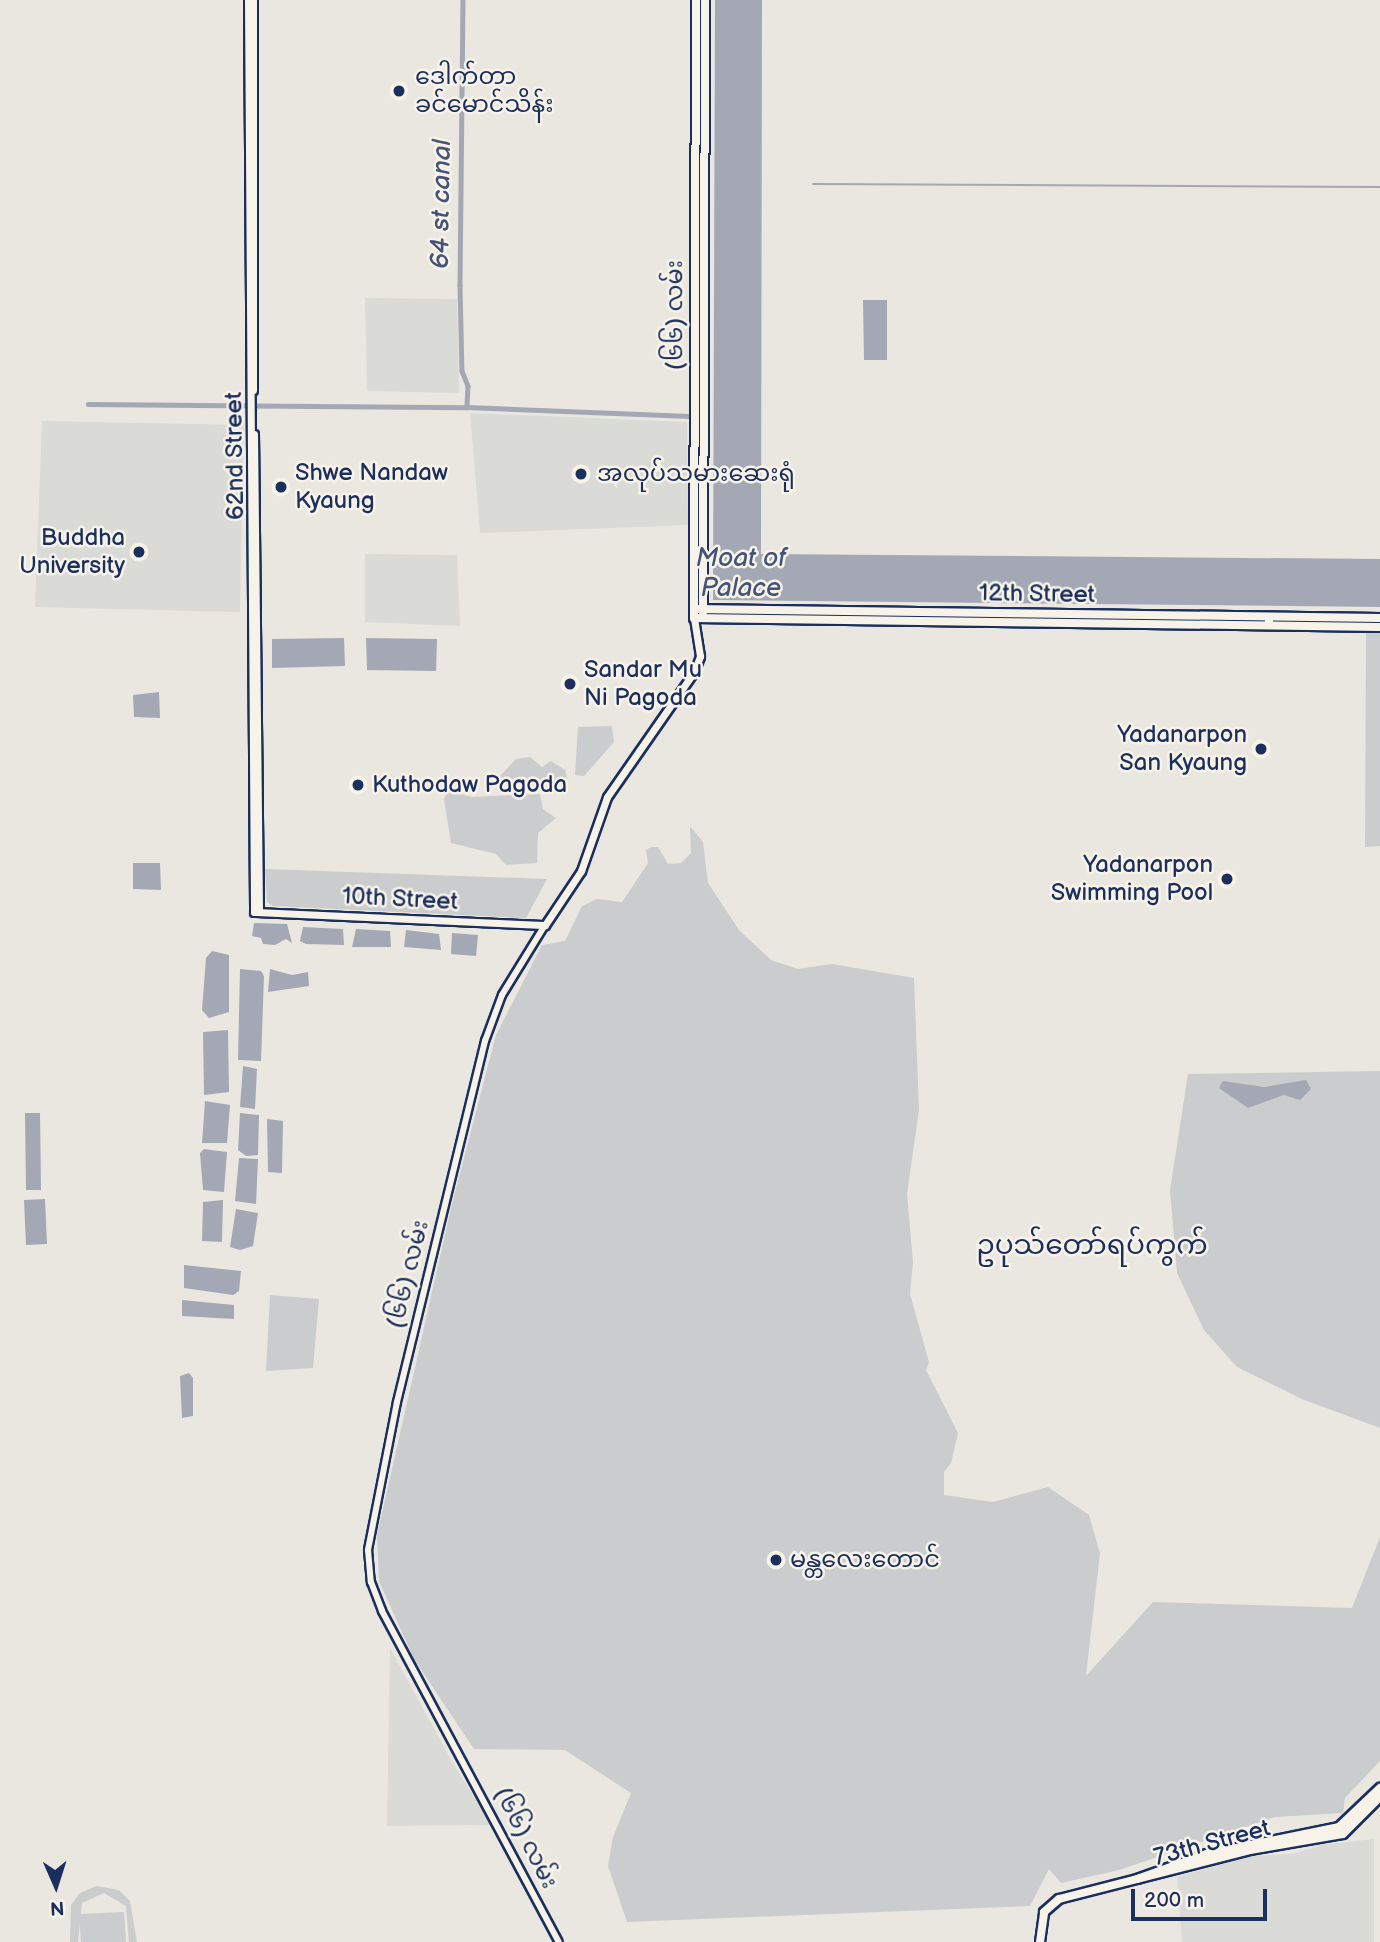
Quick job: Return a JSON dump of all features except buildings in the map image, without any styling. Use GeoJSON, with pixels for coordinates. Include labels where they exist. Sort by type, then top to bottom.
{"type":"FeatureCollection","features":[{"type":"Feature","properties":{"kind":"main road","name":"62nd Street"},"geometry":{"type":"LineString","coordinates":[[248,0],[251,400]]}},
{"type":"Feature","properties":{"kind":"main road","name":"62nd Street"},"geometry":{"type":"LineString","coordinates":[[253,0],[251,414],[256,912]]}},
{"type":"Feature","properties":{"kind":"main road","name":"(၆၆) လမ်း"},"geometry":{"type":"LineString","coordinates":[[545,925],[581,872],[607,797],[694,672],[699,656],[696,0]]}},
{"type":"Feature","properties":{"kind":"main road","name":"(၆၆) လမ်း"},"geometry":{"type":"LineString","coordinates":[[698,614],[705,0]]}},
{"type":"Feature","properties":{"kind":"main road","name":"12th Street"},"geometry":{"type":"LineString","coordinates":[[698,614],[1269,621],[1380,618]]}},
{"type":"Feature","properties":{"kind":"main road","name":"12th Street"},"geometry":{"type":"LineString","coordinates":[[1269,621],[1380,627]]}},
{"type":"Feature","properties":{"kind":"main road","name":"10th Street"},"geometry":{"type":"LineString","coordinates":[[256,912],[545,925]]}},
{"type":"Feature","properties":{"kind":"main road","name":"73th Street"},"geometry":{"type":"LineString","coordinates":[[1137,1879],[1244,1844],[1339,1827],[1380,1788]]}},
{"type":"Feature","properties":{"kind":"main road","name":"73th Street"},"geometry":{"type":"LineString","coordinates":[[1137,1879],[1250,1850],[1343,1834],[1380,1797]]}},
{"type":"Feature","properties":{"kind":"main road"},"geometry":{"type":"LineString","coordinates":[[1040,1942],[1043,1917],[1052,1902],[1137,1879]]}},
{"type":"Feature","properties":{"kind":"street","name":"(၆၆) လမ်း"},"geometry":{"type":"LineString","coordinates":[[545,925],[502,995],[485,1041],[394,1415],[368,1550],[371,1582],[382,1611],[559,1942]]}},
{"type":"Feature","properties":{"kind":"shaded area"},"geometry":{"type":"Polygon","coordinates":[[[365,298],[457,299],[459,393],[367,391],[365,298]]]}},
{"type":"Feature","properties":{"kind":"shaded area","name":"အလုပ်သမားဆေးရုံ"},"geometry":{"type":"Polygon","coordinates":[[[470,413],[687,422],[688,525],[480,533],[470,413]]]}},
{"type":"Feature","properties":{"kind":"shaded area","name":"Buddha University"},"geometry":{"type":"Polygon","coordinates":[[[42,421],[244,425],[240,612],[35,607],[42,421]]]}},
{"type":"Feature","properties":{"kind":"shaded area"},"geometry":{"type":"Polygon","coordinates":[[[365,554],[457,555],[460,626],[365,622],[365,554]]]}},
{"type":"Feature","properties":{"kind":"shaded area"},"geometry":{"type":"Polygon","coordinates":[[[1366,631],[1380,632],[1380,846],[1365,847],[1366,631]]]}},
{"type":"Feature","properties":{"kind":"shaded area"},"geometry":{"type":"Polygon","coordinates":[[[612,726],[614,742],[584,776],[575,775],[578,727],[612,726]]]}},
{"type":"Feature","properties":{"kind":"shaded area"},"geometry":{"type":"Polygon","coordinates":[[[530,757],[542,767],[551,761],[565,770],[567,778],[551,782],[502,779],[500,776],[516,759],[530,757]]]}},
{"type":"Feature","properties":{"kind":"shaded area"},"geometry":{"type":"Polygon","coordinates":[[[448,791],[472,797],[540,794],[543,809],[556,818],[538,833],[537,863],[506,865],[496,854],[451,843],[444,799],[448,791]]]}},
{"type":"Feature","properties":{"kind":"shaded area"},"geometry":{"type":"Polygon","coordinates":[[[690,826],[703,842],[708,883],[739,930],[771,960],[798,969],[832,964],[914,978],[919,1110],[907,1194],[913,1262],[910,1294],[929,1362],[926,1370],[958,1433],[951,1463],[944,1472],[944,1495],[993,1502],[1048,1487],[1089,1515],[1100,1553],[1086,1676],[1153,1602],[1352,1608],[1380,1537],[1380,1761],[1345,1798],[1343,1813],[1275,1817],[1119,1870],[1061,1883],[1049,1869],[1030,1906],[627,1922],[608,1866],[613,1837],[631,1793],[565,1750],[474,1749],[414,1659],[379,1581],[377,1535],[452,1204],[496,1035],[542,945],[565,941],[582,906],[597,899],[622,902],[648,863],[646,850],[651,847],[658,847],[668,864],[681,863],[691,853],[690,826]]]}},
{"type":"Feature","properties":{"kind":"shaded area"},"geometry":{"type":"Polygon","coordinates":[[[265,869],[547,879],[526,918],[273,906],[267,902],[265,869]]]}},
{"type":"Feature","properties":{"kind":"shaded area"},"geometry":{"type":"Polygon","coordinates":[[[1380,1071],[1380,1428],[1302,1399],[1237,1367],[1204,1330],[1177,1273],[1170,1190],[1188,1074],[1380,1071]]]}},
{"type":"Feature","properties":{"kind":"shaded area"},"geometry":{"type":"Polygon","coordinates":[[[270,1295],[319,1299],[313,1368],[266,1371],[270,1295]]]}},
{"type":"Feature","properties":{"kind":"shaded area"},"geometry":{"type":"Polygon","coordinates":[[[390,1648],[454,1765],[492,1825],[387,1826],[390,1648]]]}},
{"type":"Feature","properties":{"kind":"shaded area"},"geometry":{"type":"Polygon","coordinates":[[[1374,1839],[1374,1942],[1182,1942],[1177,1877],[1252,1856],[1293,1854],[1321,1845],[1374,1839]]]}},
{"type":"Feature","properties":{"kind":"shaded area"},"geometry":{"type":"Polygon","coordinates":[[[96,1886],[119,1890],[130,1901],[137,1942],[129,1942],[126,1906],[104,1893],[82,1903],[78,1942],[70,1942],[71,1905],[80,1893],[96,1886]]]}},
{"type":"Feature","properties":{"kind":"shaded area"},"geometry":{"type":"Polygon","coordinates":[[[124,1912],[126,1942],[81,1942],[79,1914],[124,1912]]]}},
{"type":"Feature","properties":{"kind":"water","name":"Moat of Palace"},"geometry":{"type":"Polygon","coordinates":[[[715,0],[762,0],[761,554],[1380,559],[1380,607],[713,600],[715,0]]]}},
{"type":"Feature","properties":{"kind":"water"},"geometry":{"type":"Polygon","coordinates":[[[863,300],[887,300],[887,360],[864,360],[863,300]]]}},
{"type":"Feature","properties":{"kind":"water"},"geometry":{"type":"Polygon","coordinates":[[[344,638],[345,666],[272,668],[272,639],[344,638]]]}},
{"type":"Feature","properties":{"kind":"water"},"geometry":{"type":"Polygon","coordinates":[[[366,638],[437,639],[436,671],[367,670],[366,638]]]}},
{"type":"Feature","properties":{"kind":"water"},"geometry":{"type":"Polygon","coordinates":[[[159,692],[160,718],[134,717],[133,695],[159,692]]]}},
{"type":"Feature","properties":{"kind":"water"},"geometry":{"type":"Polygon","coordinates":[[[133,863],[160,863],[161,890],[133,889],[133,863]]]}},
{"type":"Feature","properties":{"kind":"water"},"geometry":{"type":"Polygon","coordinates":[[[254,923],[287,924],[292,943],[286,939],[275,945],[263,944],[261,938],[252,936],[254,923]]]}},
{"type":"Feature","properties":{"kind":"water"},"geometry":{"type":"Polygon","coordinates":[[[303,927],[343,929],[344,945],[306,944],[300,941],[303,927]]]}},
{"type":"Feature","properties":{"kind":"water"},"geometry":{"type":"Polygon","coordinates":[[[356,929],[390,931],[391,947],[352,947],[356,929]]]}},
{"type":"Feature","properties":{"kind":"water"},"geometry":{"type":"Polygon","coordinates":[[[406,930],[439,934],[441,950],[404,947],[406,930]]]}},
{"type":"Feature","properties":{"kind":"water"},"geometry":{"type":"Polygon","coordinates":[[[452,933],[478,935],[476,956],[451,954],[452,933]]]}},
{"type":"Feature","properties":{"kind":"water"},"geometry":{"type":"Polygon","coordinates":[[[212,951],[229,955],[229,1012],[209,1018],[202,1010],[206,958],[212,951]]]}},
{"type":"Feature","properties":{"kind":"water"},"geometry":{"type":"Polygon","coordinates":[[[240,969],[261,971],[264,976],[261,1061],[238,1060],[240,969]]]}},
{"type":"Feature","properties":{"kind":"water"},"geometry":{"type":"Polygon","coordinates":[[[270,969],[292,975],[308,972],[309,986],[268,992],[270,969]]]}},
{"type":"Feature","properties":{"kind":"water"},"geometry":{"type":"Polygon","coordinates":[[[228,1030],[229,1092],[204,1095],[203,1032],[228,1030]]]}},
{"type":"Feature","properties":{"kind":"water"},"geometry":{"type":"Polygon","coordinates":[[[243,1066],[257,1069],[255,1109],[240,1107],[243,1066]]]}},
{"type":"Feature","properties":{"kind":"water"},"geometry":{"type":"Polygon","coordinates":[[[1306,1080],[1311,1089],[1300,1100],[1284,1095],[1248,1108],[1219,1088],[1223,1081],[1264,1087],[1306,1080]]]}},
{"type":"Feature","properties":{"kind":"water"},"geometry":{"type":"Polygon","coordinates":[[[205,1101],[230,1105],[227,1143],[202,1143],[205,1101]]]}},
{"type":"Feature","properties":{"kind":"water"},"geometry":{"type":"Polygon","coordinates":[[[25,1113],[40,1113],[41,1190],[26,1190],[25,1113]]]}},
{"type":"Feature","properties":{"kind":"water"},"geometry":{"type":"Polygon","coordinates":[[[240,1113],[259,1115],[258,1155],[246,1156],[238,1150],[240,1113]]]}},
{"type":"Feature","properties":{"kind":"water"},"geometry":{"type":"Polygon","coordinates":[[[267,1119],[283,1121],[282,1173],[268,1172],[267,1119]]]}},
{"type":"Feature","properties":{"kind":"water"},"geometry":{"type":"Polygon","coordinates":[[[204,1149],[227,1152],[224,1192],[203,1190],[200,1153],[204,1149]]]}},
{"type":"Feature","properties":{"kind":"water"},"geometry":{"type":"Polygon","coordinates":[[[239,1158],[258,1159],[256,1204],[235,1201],[239,1158]]]}},
{"type":"Feature","properties":{"kind":"water"},"geometry":{"type":"Polygon","coordinates":[[[45,1199],[47,1244],[26,1245],[24,1200],[45,1199]]]}},
{"type":"Feature","properties":{"kind":"water"},"geometry":{"type":"Polygon","coordinates":[[[223,1200],[222,1242],[202,1241],[203,1202],[223,1200]]]}},
{"type":"Feature","properties":{"kind":"water"},"geometry":{"type":"Polygon","coordinates":[[[236,1209],[258,1213],[253,1246],[240,1250],[230,1247],[236,1209]]]}},
{"type":"Feature","properties":{"kind":"water"},"geometry":{"type":"Polygon","coordinates":[[[184,1265],[241,1271],[239,1291],[233,1295],[184,1288],[184,1265]]]}},
{"type":"Feature","properties":{"kind":"water"},"geometry":{"type":"Polygon","coordinates":[[[182,1300],[234,1305],[234,1319],[182,1316],[182,1300]]]}},
{"type":"Feature","properties":{"kind":"water"},"geometry":{"type":"Polygon","coordinates":[[[189,1373],[193,1378],[193,1416],[182,1418],[180,1376],[189,1373]]]}},
{"type":"Feature","properties":{"kind":"waterway","name":"64 st canal"},"geometry":{"type":"LineString","coordinates":[[463,0],[460,285],[462,371],[468,386],[467,407]]}},
{"type":"Feature","properties":{"kind":"waterway"},"geometry":{"type":"LineString","coordinates":[[813,184],[1380,187]]}},
{"type":"Feature","properties":{"kind":"waterway"},"geometry":{"type":"LineString","coordinates":[[88,404],[467,407],[689,416]]}},
{"type":"Feature","properties":{"kind":"place","name":"ဒေါက်တာ ခင်မောင်သိန်း"},"geometry":{"type":"Point","coordinates":[399,91]}},
{"type":"Feature","properties":{"kind":"place","name":"အလုပ်သမားဆေးရုံ"},"geometry":{"type":"Point","coordinates":[581,474]}},
{"type":"Feature","properties":{"kind":"place","name":"Shwe Nandaw Kyaung"},"geometry":{"type":"Point","coordinates":[281,487]}},
{"type":"Feature","properties":{"kind":"place","name":"Buddha University"},"geometry":{"type":"Point","coordinates":[139,552]}},
{"type":"Feature","properties":{"kind":"place","name":"Sandar Mu Ni Pagoda"},"geometry":{"type":"Point","coordinates":[570,684]}},
{"type":"Feature","properties":{"kind":"place","name":"Yadanarpon San Kyaung"},"geometry":{"type":"Point","coordinates":[1261,749]}},
{"type":"Feature","properties":{"kind":"place","name":"Kuthodaw Pagoda"},"geometry":{"type":"Point","coordinates":[358,785]}},
{"type":"Feature","properties":{"kind":"place","name":"Yadanarpon Swimming Pool"},"geometry":{"type":"Point","coordinates":[1227,879]}},
{"type":"Feature","properties":{"kind":"place","name":"မန္တလေးတောင်"},"geometry":{"type":"Point","coordinates":[776,1560]}},
{"type":"Feature","properties":{"kind":"district","name":"ဥပုသ်တော်ရပ်ကွက်"},"geometry":{"type":"Point","coordinates":[1092,1246]}}]}
